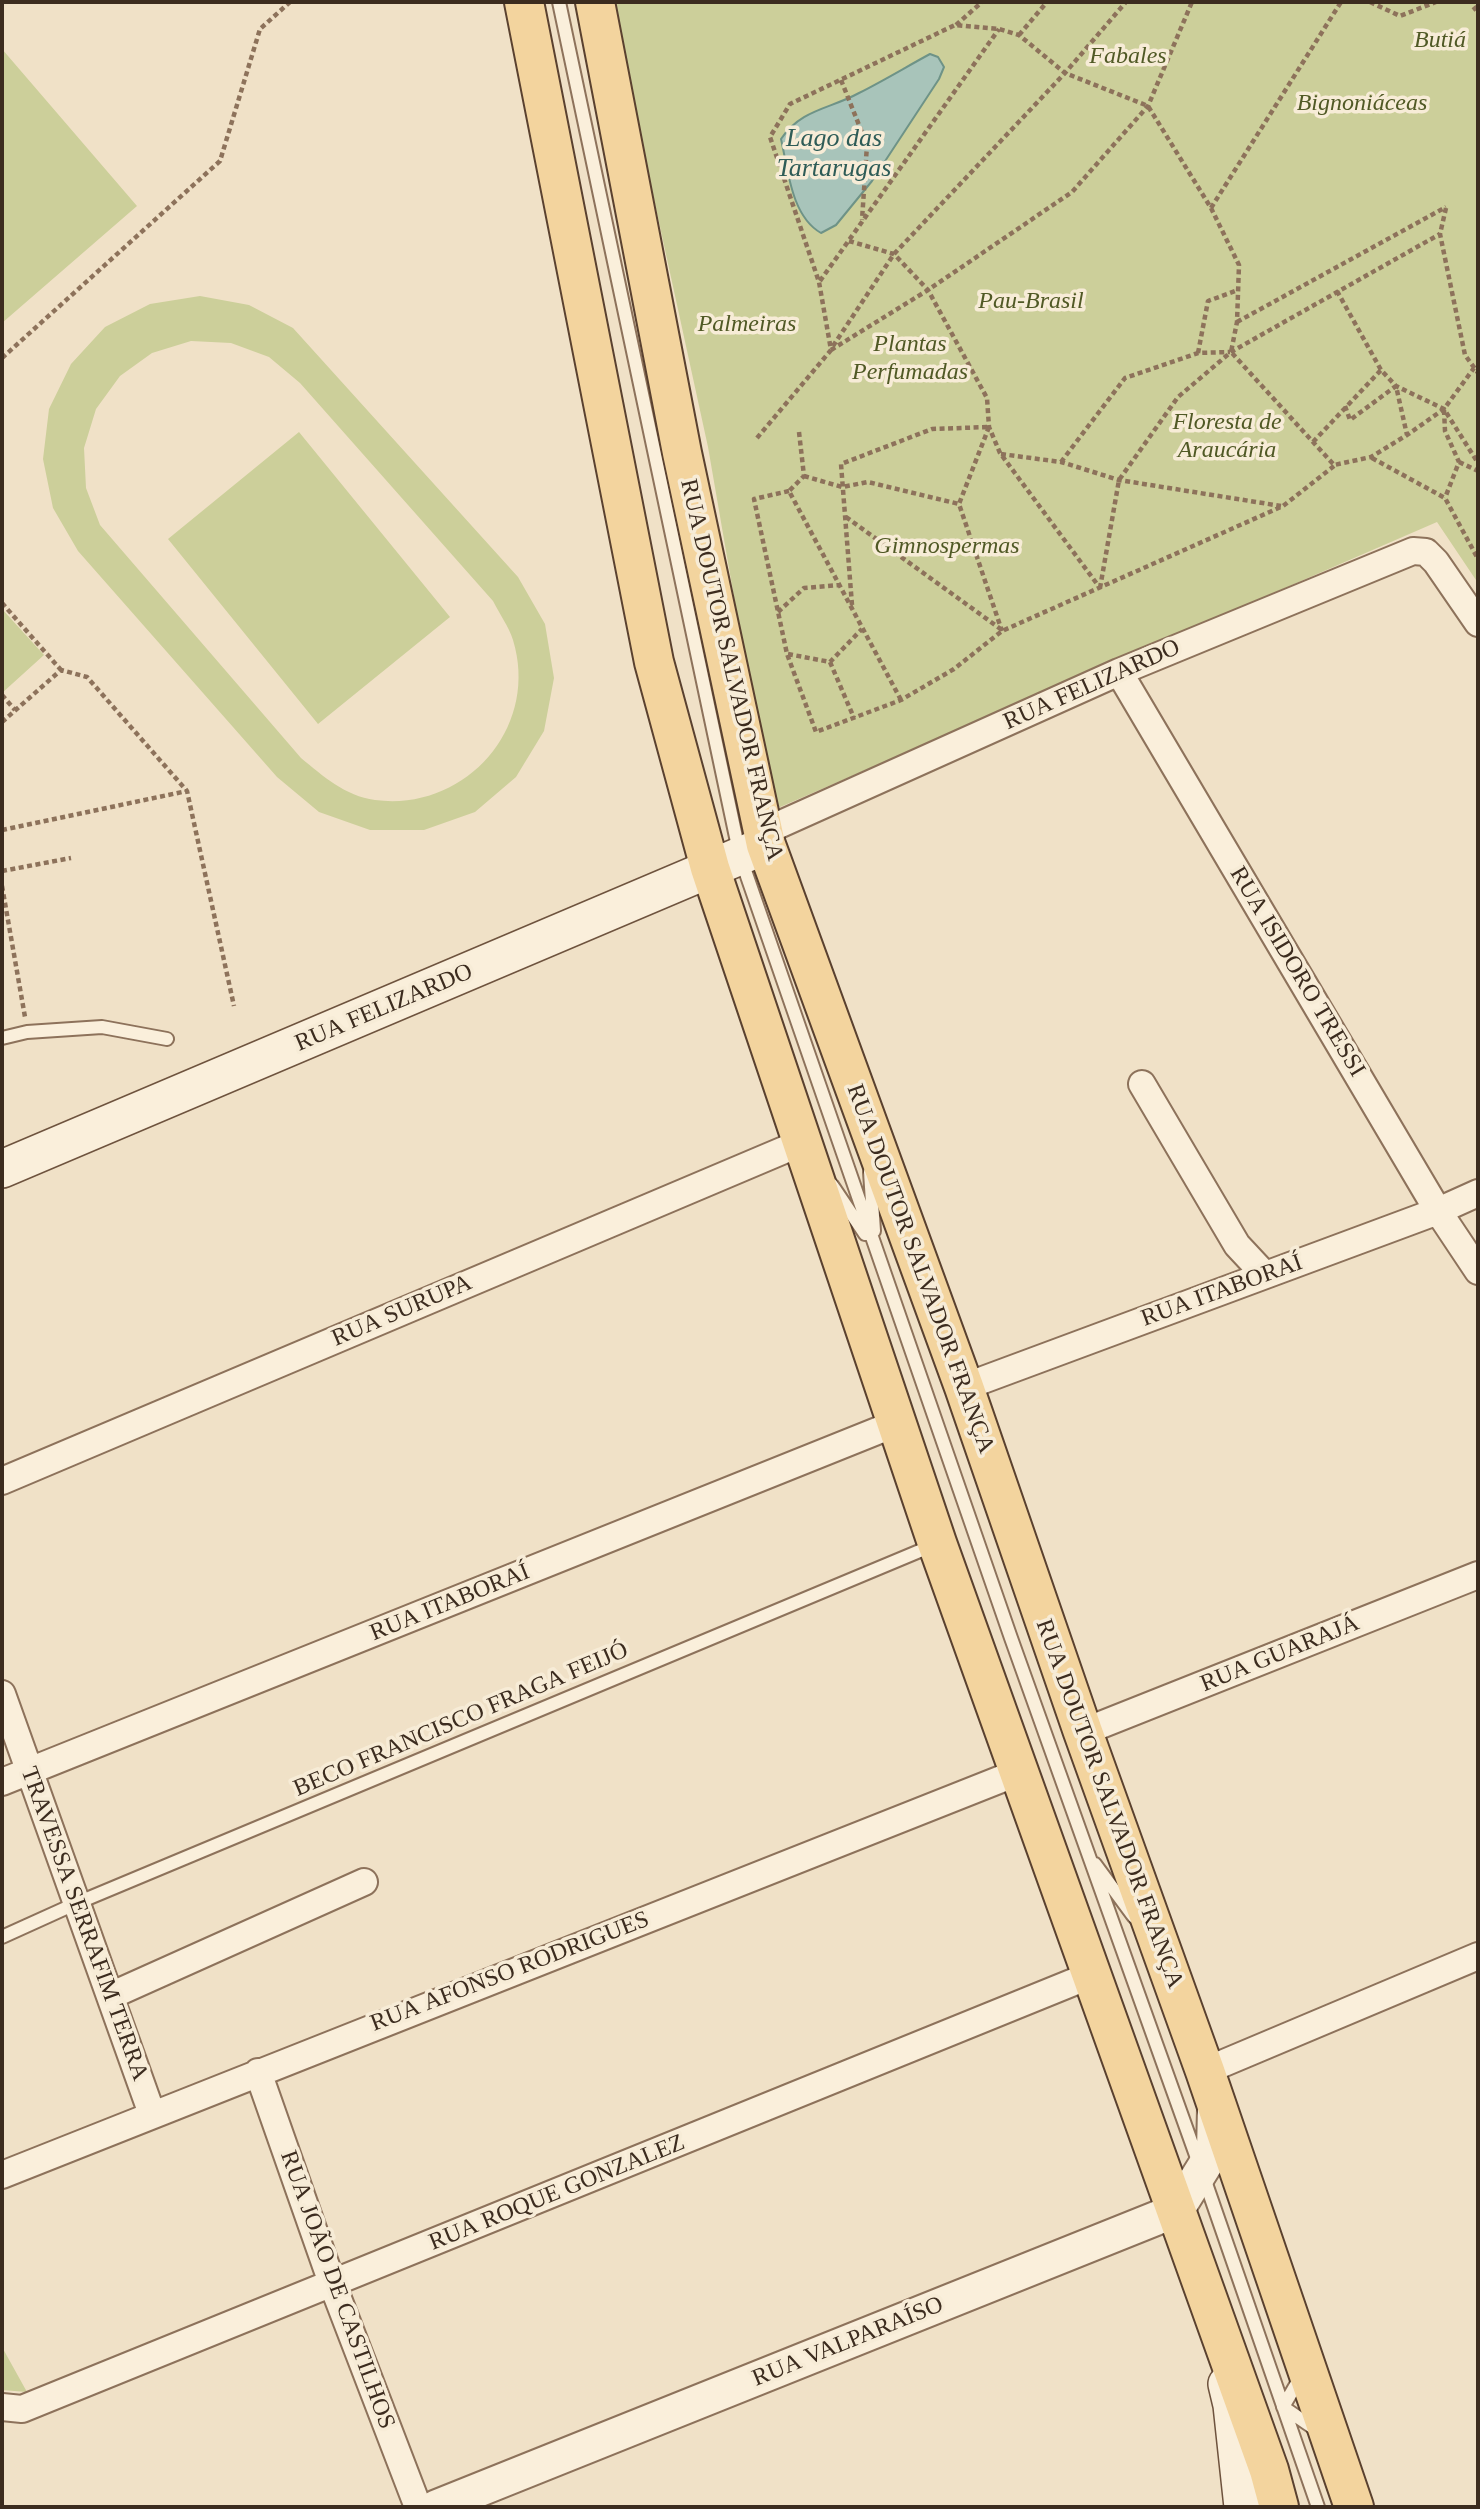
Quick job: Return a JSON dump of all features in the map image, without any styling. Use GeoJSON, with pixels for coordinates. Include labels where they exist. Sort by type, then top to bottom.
{"type":"FeatureCollection","features":[{"type":"Feature","properties":{"kind":"main road","name":"RUA DOUTOR SALVADOR FRANÇA"},"geometry":{"type":"LineString","coordinates":[[524,2],[654,662],[745,850],[866,1120],[964,1387],[1083,1732],[1205,2071],[1354,2507]]}},
{"type":"Feature","properties":{"kind":"main road","name":"RUA DOUTOR SALVADOR FRANÇA"},"geometry":{"type":"LineString","coordinates":[[595,2],[682,453],[745,850],[803,1142],[937,1543],[1177,2210],[1269,2470],[1279,2507]]}},
{"type":"Feature","properties":{"kind":"main road","name":"RUA FELIZARDO"},"geometry":{"type":"LineString","coordinates":[[2,1169],[248,1066],[745,850]]}},
{"type":"Feature","properties":{"kind":"main road","name":"RUA DOUTOR SALVADOR FRANÇA"},"geometry":{"type":"LineString","coordinates":[[1205,2290],[1232,2405],[1244,2507]]}},
{"type":"Feature","properties":{"kind":"street","name":"RUA FELIZARDO"},"geometry":{"type":"LineString","coordinates":[[745,850],[1119,672],[1413,551],[1426,551],[1436,562],[1478,624]]}},
{"type":"Feature","properties":{"kind":"street","name":"RUA ISIDORO TRESSI"},"geometry":{"type":"LineString","coordinates":[[1119,672],[1438,1211],[1478,1271]]}},
{"type":"Feature","properties":{"kind":"street"},"geometry":{"type":"LineString","coordinates":[[1142,1084],[1237,1245],[1265,1275]]}},
{"type":"Feature","properties":{"kind":"street","name":"RUA SURUPA"},"geometry":{"type":"LineString","coordinates":[[2,1481],[803,1142]]}},
{"type":"Feature","properties":{"kind":"street","name":"RUA ITABORAÍ"},"geometry":{"type":"LineString","coordinates":[[964,1387],[1438,1211],[1478,1193]]}},
{"type":"Feature","properties":{"kind":"street","name":"RUA ITABORAÍ"},"geometry":{"type":"LineString","coordinates":[[2,1782],[897,1423]]}},
{"type":"Feature","properties":{"kind":"street","name":"RUA GUARAJÁ"},"geometry":{"type":"LineString","coordinates":[[1083,1732],[1478,1575]]}},
{"type":"Feature","properties":{"kind":"street","name":"TRAVESSA SERRAFIM TERRA"},"geometry":{"type":"LineString","coordinates":[[2,1694],[152,2114]]}},
{"type":"Feature","properties":{"kind":"street","name":"RUA AFONSO RODRIGUES"},"geometry":{"type":"LineString","coordinates":[[2,2175],[1019,1772]]}},
{"type":"Feature","properties":{"kind":"street"},"geometry":{"type":"LineString","coordinates":[[110,1996],[365,1882]]}},
{"type":"Feature","properties":{"kind":"street"},"geometry":{"type":"LineString","coordinates":[[1205,2071],[1478,1956]]}},
{"type":"Feature","properties":{"kind":"street","name":"RUA ROQUE GONZALEZ"},"geometry":{"type":"LineString","coordinates":[[12,2408],[332,2283],[1091,1975]]}},
{"type":"Feature","properties":{"kind":"street","name":"RUA JOÃO DE CASTILHOS"},"geometry":{"type":"LineString","coordinates":[[258,2072],[332,2283],[418,2507]]}},
{"type":"Feature","properties":{"kind":"street"},"geometry":{"type":"LineString","coordinates":[[1177,2210],[1225,2133]]}},
{"type":"Feature","properties":{"kind":"street","name":"RUA VALPARAÍSO"},"geometry":{"type":"LineString","coordinates":[[436,2507],[1177,2210]]}},
{"type":"Feature","properties":{"kind":"lane"},"geometry":{"type":"LineString","coordinates":[[559,2],[745,850],[876,1249],[1318,2507]]}},
{"type":"Feature","properties":{"kind":"lane"},"geometry":{"type":"LineString","coordinates":[[2,1038],[27,1032],[102,1027],[167,1039]]}},
{"type":"Feature","properties":{"kind":"lane"},"geometry":{"type":"LineString","coordinates":[[866,1120],[876,1249]]}},
{"type":"Feature","properties":{"kind":"lane"},"geometry":{"type":"LineString","coordinates":[[803,1142],[876,1249]]}},
{"type":"Feature","properties":{"kind":"lane","name":"BECO FRANCISCO FRAGA FEIJÓ"},"geometry":{"type":"LineString","coordinates":[[2,1937],[77,1903],[937,1543]]}},
{"type":"Feature","properties":{"kind":"lane"},"geometry":{"type":"LineString","coordinates":[[1087,1854],[1162,1954]]}},
{"type":"Feature","properties":{"kind":"lane"},"geometry":{"type":"LineString","coordinates":[[1202,2172],[1205,2071]]}},
{"type":"Feature","properties":{"kind":"lane"},"geometry":{"type":"LineString","coordinates":[[1283,2407],[1306,2368]]}},
{"type":"Feature","properties":{"kind":"lane"},"geometry":{"type":"LineString","coordinates":[[1283,2407],[1330,2440]]}},
{"type":"Feature","properties":{"kind":"path"},"geometry":{"type":"LineString","coordinates":[[2,358],[220,160],[260,29],[290,2]]}},
{"type":"Feature","properties":{"kind":"path"},"geometry":{"type":"LineString","coordinates":[[831,349],[819,282],[770,137],[790,104],[955,25],[982,2]]}},
{"type":"Feature","properties":{"kind":"path"},"geometry":{"type":"LineString","coordinates":[[1019,35],[1047,2]]}},
{"type":"Feature","properties":{"kind":"path"},"geometry":{"type":"LineString","coordinates":[[757,438],[831,349],[894,254],[1065,73],[1126,2]]}},
{"type":"Feature","properties":{"kind":"path"},"geometry":{"type":"LineString","coordinates":[[831,349],[928,290],[1072,192],[1148,106],[1192,2]]}},
{"type":"Feature","properties":{"kind":"path"},"geometry":{"type":"LineString","coordinates":[[1211,208],[1341,2]]}},
{"type":"Feature","properties":{"kind":"path"},"geometry":{"type":"LineString","coordinates":[[1370,2],[1400,16],[1436,2]]}},
{"type":"Feature","properties":{"kind":"path"},"geometry":{"type":"LineString","coordinates":[[1473,10],[1478,6]]}},
{"type":"Feature","properties":{"kind":"path"},"geometry":{"type":"LineString","coordinates":[[955,25],[999,29],[1019,35],[1065,73],[1148,106],[1211,208],[1239,265],[1237,322],[1231,352]]}},
{"type":"Feature","properties":{"kind":"path"},"geometry":{"type":"LineString","coordinates":[[819,282],[999,29]]}},
{"type":"Feature","properties":{"kind":"path"},"geometry":{"type":"LineString","coordinates":[[841,80],[867,145],[862,220]]}},
{"type":"Feature","properties":{"kind":"path"},"geometry":{"type":"LineString","coordinates":[[1237,322],[1446,207],[1440,234],[1465,355],[1478,373]]}},
{"type":"Feature","properties":{"kind":"path"},"geometry":{"type":"LineString","coordinates":[[1100,589],[1119,480],[1178,397],[1231,352],[1440,234]]}},
{"type":"Feature","properties":{"kind":"path"},"geometry":{"type":"LineString","coordinates":[[849,242],[894,254],[928,290],[986,398],[989,426],[1000,453],[1100,589]]}},
{"type":"Feature","properties":{"kind":"path"},"geometry":{"type":"LineString","coordinates":[[1198,353],[1208,301],[1238,290]]}},
{"type":"Feature","properties":{"kind":"path"},"geometry":{"type":"LineString","coordinates":[[1337,291],[1381,370],[1396,386],[1444,409],[1478,463]]}},
{"type":"Feature","properties":{"kind":"path"},"geometry":{"type":"LineString","coordinates":[[1061,462],[1125,378],[1198,353],[1231,352],[1334,466]]}},
{"type":"Feature","properties":{"kind":"path"},"geometry":{"type":"LineString","coordinates":[[804,476],[789,491],[754,499],[788,654],[816,732],[901,700],[954,668],[1003,631],[1283,506],[1334,466],[1371,457],[1444,409],[1474,368]]}},
{"type":"Feature","properties":{"kind":"path"},"geometry":{"type":"LineString","coordinates":[[1313,442],[1381,370]]}},
{"type":"Feature","properties":{"kind":"path"},"geometry":{"type":"LineString","coordinates":[[1345,406],[1350,420],[1396,386]]}},
{"type":"Feature","properties":{"kind":"path"},"geometry":{"type":"LineString","coordinates":[[1396,386],[1407,435]]}},
{"type":"Feature","properties":{"kind":"path"},"geometry":{"type":"LineString","coordinates":[[1444,409],[1445,431],[1459,462],[1478,471]]}},
{"type":"Feature","properties":{"kind":"path"},"geometry":{"type":"LineString","coordinates":[[852,608],[841,464],[932,429],[989,426]]}},
{"type":"Feature","properties":{"kind":"path"},"geometry":{"type":"LineString","coordinates":[[989,426],[959,503],[1003,631]]}},
{"type":"Feature","properties":{"kind":"path"},"geometry":{"type":"LineString","coordinates":[[799,432],[804,476]]}},
{"type":"Feature","properties":{"kind":"path"},"geometry":{"type":"LineString","coordinates":[[1000,453],[1061,462],[1119,480],[1283,506]]}},
{"type":"Feature","properties":{"kind":"path"},"geometry":{"type":"LineString","coordinates":[[1371,457],[1445,498],[1478,559]]}},
{"type":"Feature","properties":{"kind":"path"},"geometry":{"type":"LineString","coordinates":[[1445,498],[1459,462]]}},
{"type":"Feature","properties":{"kind":"path"},"geometry":{"type":"LineString","coordinates":[[804,476],[842,487],[868,481],[959,503]]}},
{"type":"Feature","properties":{"kind":"path"},"geometry":{"type":"LineString","coordinates":[[789,491],[901,700]]}},
{"type":"Feature","properties":{"kind":"path"},"geometry":{"type":"LineString","coordinates":[[846,517],[1003,631]]}},
{"type":"Feature","properties":{"kind":"path"},"geometry":{"type":"LineString","coordinates":[[778,612],[804,588],[840,585]]}},
{"type":"Feature","properties":{"kind":"path"},"geometry":{"type":"LineString","coordinates":[[2,603],[61,670],[87,677],[187,791],[234,1006]]}},
{"type":"Feature","properties":{"kind":"path"},"geometry":{"type":"LineString","coordinates":[[830,663],[863,628]]}},
{"type":"Feature","properties":{"kind":"path"},"geometry":{"type":"LineString","coordinates":[[788,654],[830,663]]}},
{"type":"Feature","properties":{"kind":"path"},"geometry":{"type":"LineString","coordinates":[[830,663],[854,718]]}},
{"type":"Feature","properties":{"kind":"path"},"geometry":{"type":"LineString","coordinates":[[2,722],[61,670]]}},
{"type":"Feature","properties":{"kind":"path"},"geometry":{"type":"LineString","coordinates":[[2,695],[15,710]]}},
{"type":"Feature","properties":{"kind":"path"},"geometry":{"type":"LineString","coordinates":[[2,830],[187,791]]}},
{"type":"Feature","properties":{"kind":"path"},"geometry":{"type":"LineString","coordinates":[[2,871],[71,858]]}},
{"type":"Feature","properties":{"kind":"path"},"geometry":{"type":"LineString","coordinates":[[2,886],[27,1032]]}},
{"type":"Feature","properties":{"kind":"green space"},"geometry":{"type":"Polygon","coordinates":[[[611,2],[1478,2],[1478,583],[1437,522],[771,811],[708,447],[611,2]]]}},
{"type":"Feature","properties":{"kind":"green space"},"geometry":{"type":"Polygon","coordinates":[[[2,49],[137,206],[2,323],[2,49]]]}},
{"type":"Feature","properties":{"kind":"green space"},"geometry":{"type":"Polygon","coordinates":[[[200,296],[249,305],[293,328],[518,577],[545,624],[554,678],[544,731],[516,777],[475,812],[424,830],[370,830],[319,812],[277,777],[78,551],[53,508],[43,459],[49,409],[71,364],[105,327],[150,304],[200,296]],[[191,341],[152,353],[120,376],[96,409],[84,448],[86,488],[100,525],[301,758],[318,772],[344,790],[375,800],[408,800],[438,792],[465,778],[488,758],[505,732],[515,704],[519,673],[509,630],[493,601],[300,383],[269,357],[231,343],[191,341]]]}},
{"type":"Feature","properties":{"kind":"green space"},"geometry":{"type":"Polygon","coordinates":[[[299,432],[450,617],[318,724],[168,539],[299,432]]]}},
{"type":"Feature","properties":{"kind":"green space"},"geometry":{"type":"Polygon","coordinates":[[[2,609],[44,655],[2,693],[2,609]]]}},
{"type":"Feature","properties":{"kind":"green space"},"geometry":{"type":"Polygon","coordinates":[[[2,2347],[27,2392],[2,2390],[2,2347]]]}},
{"type":"Feature","properties":{"kind":"water","name":"Lago das Tartarugas"},"geometry":{"type":"Polygon","coordinates":[[[930,54],[938,57],[944,67],[939,79],[872,181],[836,225],[821,233],[811,225],[797,204],[781,139],[807,115],[859,93],[930,54]]]}},
{"type":"Feature","properties":{"kind":"park label","name":"Butiá"},"geometry":{"type":"Point","coordinates":[1440,41]}},
{"type":"Feature","properties":{"kind":"park label","name":"Fabales"},"geometry":{"type":"Point","coordinates":[1128,57]}},
{"type":"Feature","properties":{"kind":"park label","name":"Bignoniáceas"},"geometry":{"type":"Point","coordinates":[1362,104]}},
{"type":"Feature","properties":{"kind":"park label","name":"Pau-Brasil"},"geometry":{"type":"Point","coordinates":[1031,302]}},
{"type":"Feature","properties":{"kind":"park label","name":"Palmeiras"},"geometry":{"type":"Point","coordinates":[747,325]}},
{"type":"Feature","properties":{"kind":"park label","name":"Plantas Perfumadas"},"geometry":{"type":"Point","coordinates":[910,359]}},
{"type":"Feature","properties":{"kind":"park label","name":"Floresta de Araucária"},"geometry":{"type":"Point","coordinates":[1227,437]}},
{"type":"Feature","properties":{"kind":"park label","name":"Gimnospermas"},"geometry":{"type":"Point","coordinates":[947,547]}}]}
